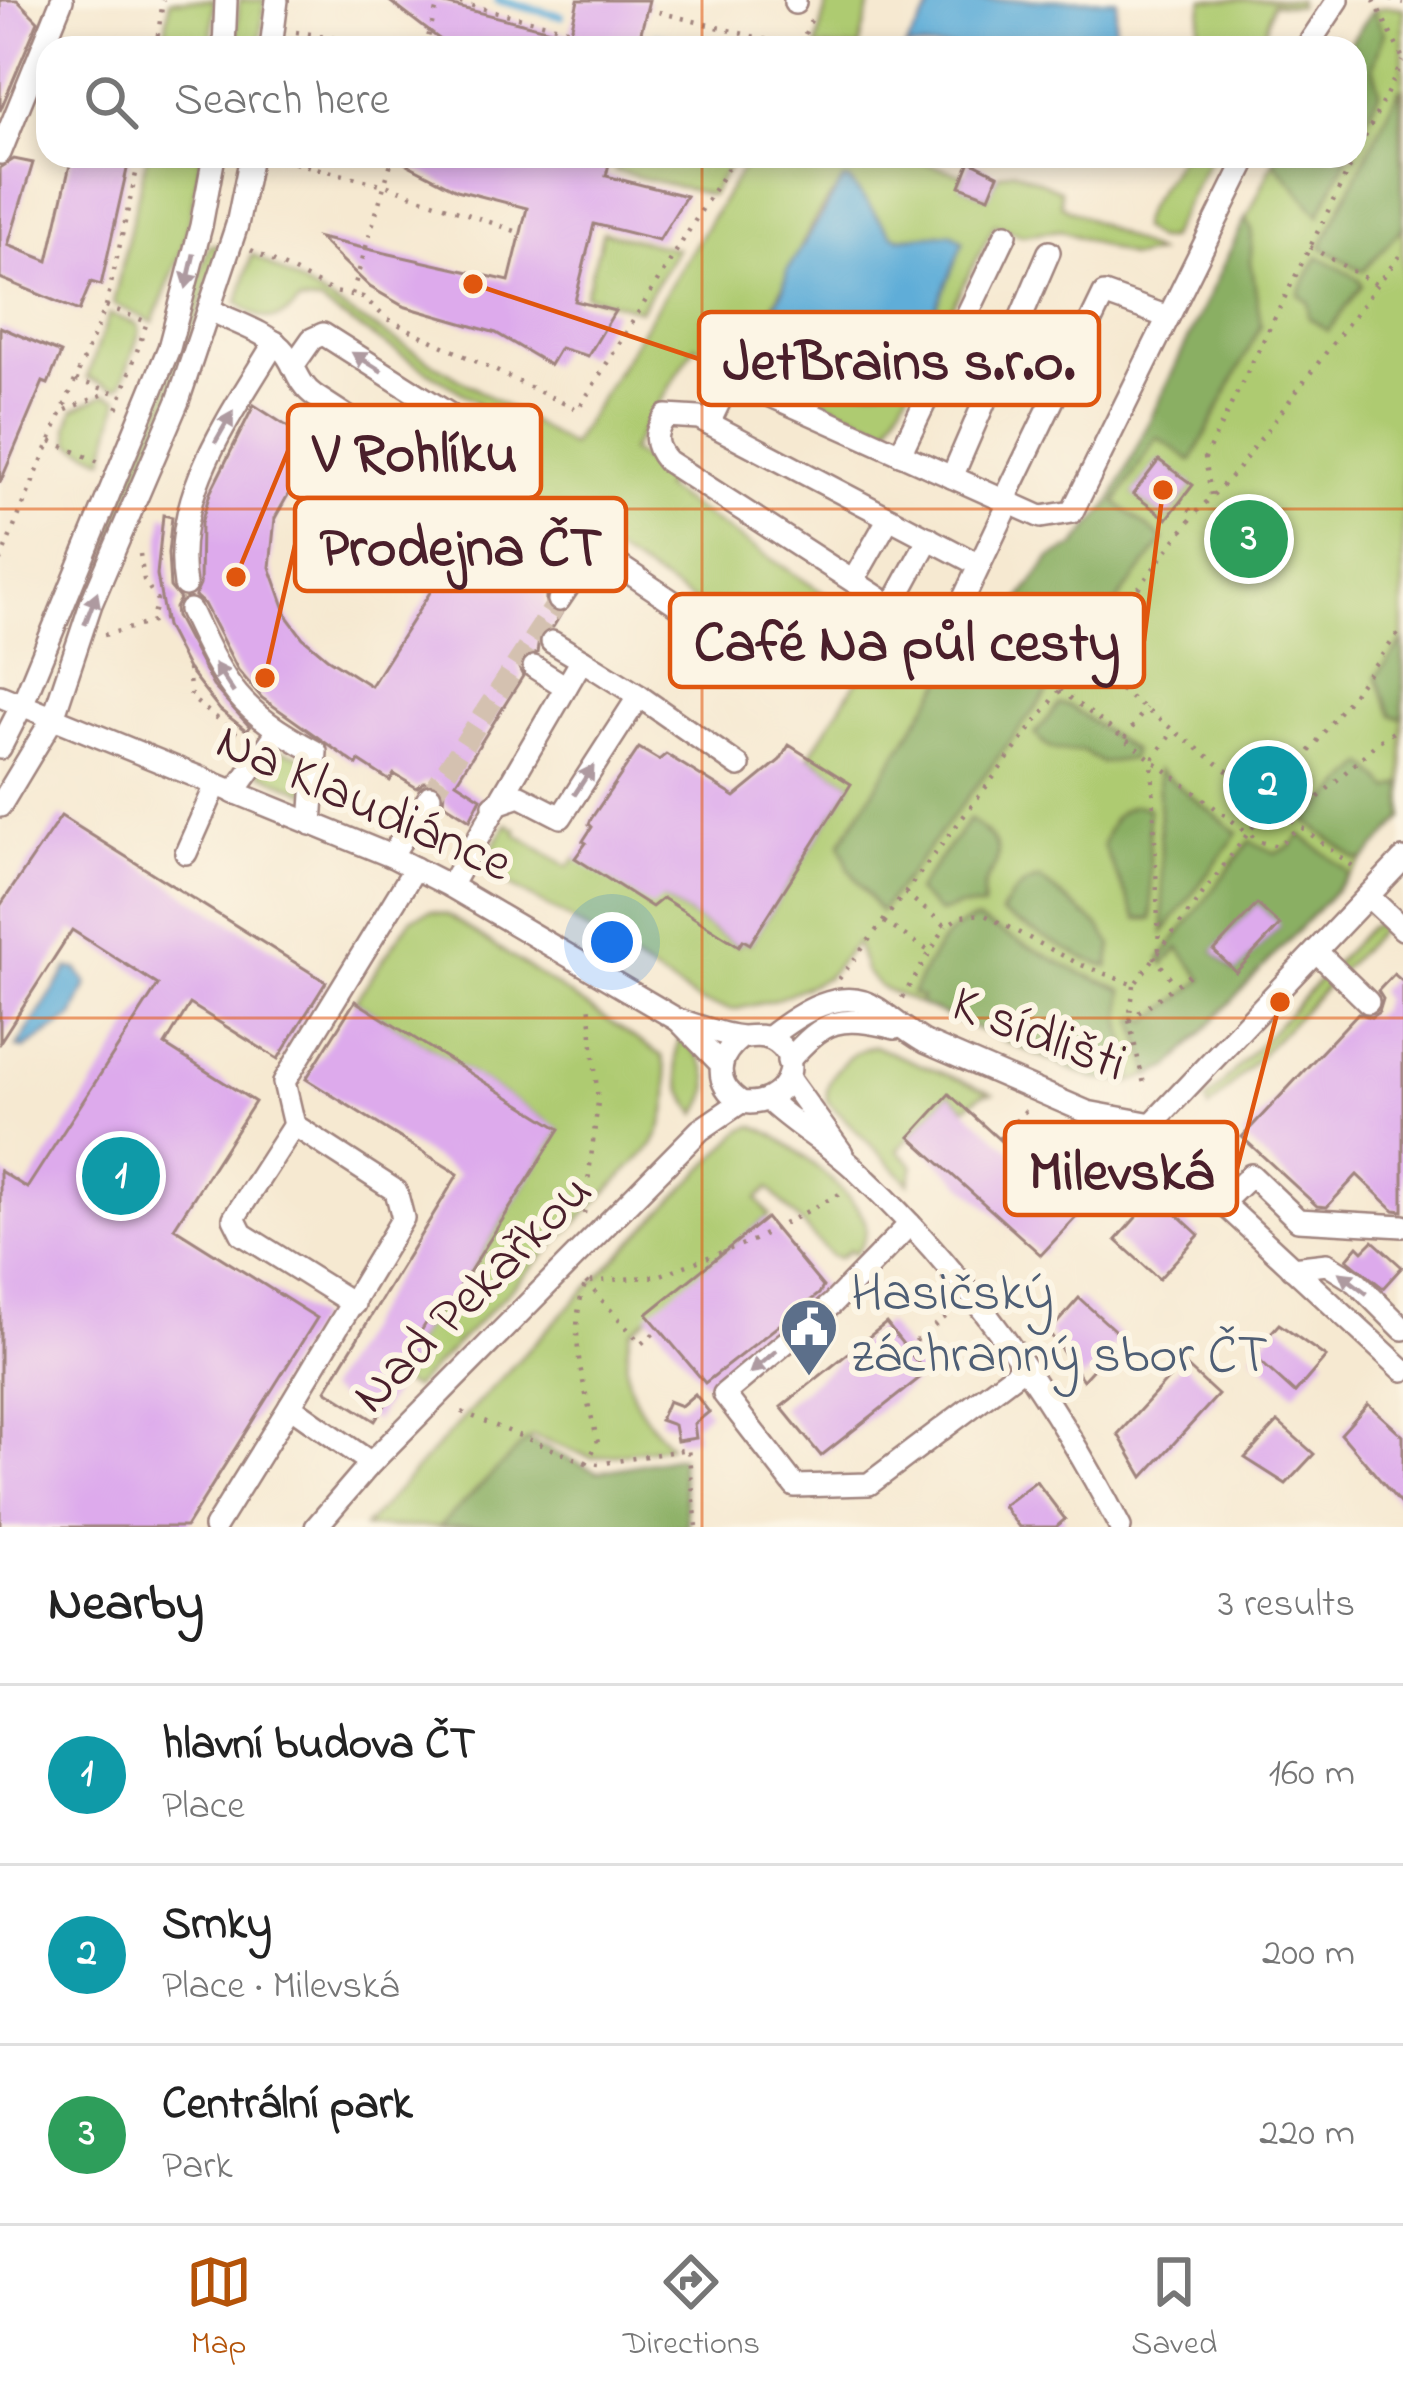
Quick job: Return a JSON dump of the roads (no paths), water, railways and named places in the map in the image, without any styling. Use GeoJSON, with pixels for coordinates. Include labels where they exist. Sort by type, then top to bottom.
{"type":"FeatureCollection","features":[{"type":"Feature","properties":{"kind":"street"},"geometry":{"type":"LineString","coordinates":[[47,36],[62,0]]}},
{"type":"Feature","properties":{"kind":"street"},"geometry":{"type":"LineString","coordinates":[[224,36],[226,0]]}},
{"type":"Feature","properties":{"kind":"street"},"geometry":{"type":"LineString","coordinates":[[272,36],[277,0]]}},
{"type":"Feature","properties":{"kind":"street"},"geometry":{"type":"LineString","coordinates":[[1314,36],[1338,0]]}},
{"type":"Feature","properties":{"kind":"street"},"geometry":{"type":"LineString","coordinates":[[0,153],[36,64]]}},
{"type":"Feature","properties":{"kind":"street"},"geometry":{"type":"LineString","coordinates":[[0,748],[163,364],[212,168]]}},
{"type":"Feature","properties":{"kind":"street"},"geometry":{"type":"LineString","coordinates":[[0,806],[52,718],[92,604],[242,243],[250,168]]}},
{"type":"Feature","properties":{"kind":"street"},"geometry":{"type":"LineString","coordinates":[[709,423],[731,378],[1041,517],[1072,512],[1242,168]]}},
{"type":"Feature","properties":{"kind":"street"},"geometry":{"type":"LineString","coordinates":[[201,226],[242,243]]}},
{"type":"Feature","properties":{"kind":"street"},"geometry":{"type":"LineString","coordinates":[[900,454],[1006,235]]}},
{"type":"Feature","properties":{"kind":"street"},"geometry":{"type":"LineString","coordinates":[[952,477],[1049,252]]}},
{"type":"Feature","properties":{"kind":"street"},"geometry":{"type":"LineString","coordinates":[[979,565],[709,423],[666,416],[656,429],[656,449],[667,461],[944,640],[979,565],[1007,502],[1104,294],[1168,317]]}},
{"type":"Feature","properties":{"kind":"street"},"geometry":{"type":"LineString","coordinates":[[211,310],[275,342],[305,389],[424,467],[481,489],[585,561]]}},
{"type":"Feature","properties":{"kind":"street"},"geometry":{"type":"LineString","coordinates":[[293,366],[316,335],[323,334],[449,414],[451,424],[424,467]]}},
{"type":"Feature","properties":{"kind":"street"},"geometry":{"type":"LineString","coordinates":[[185,585],[188,520],[203,467],[275,342]]}},
{"type":"Feature","properties":{"kind":"street"},"geometry":{"type":"LineString","coordinates":[[853,580],[890,518]]}},
{"type":"Feature","properties":{"kind":"street"},"geometry":{"type":"LineString","coordinates":[[892,606],[928,538]]}},
{"type":"Feature","properties":{"kind":"street"},"geometry":{"type":"LineString","coordinates":[[559,600],[585,561],[592,555],[603,556],[781,674]]}},
{"type":"Feature","properties":{"kind":"street"},"geometry":{"type":"LineString","coordinates":[[184,613],[232,691],[278,731],[316,752],[311,824]]}},
{"type":"Feature","properties":{"kind":"street"},"geometry":{"type":"LineString","coordinates":[[552,642],[739,766]]}},
{"type":"Feature","properties":{"kind":"street"},"geometry":{"type":"LineString","coordinates":[[450,886],[582,660]]}},
{"type":"Feature","properties":{"kind":"street"},"geometry":{"type":"LineString","coordinates":[[534,667],[566,687]]}},
{"type":"Feature","properties":{"kind":"street","name":"Na Klaudiánce"},"geometry":{"type":"LineString","coordinates":[[0,696],[391,856],[678,1019],[742,1037],[768,1038]]}},
{"type":"Feature","properties":{"kind":"street"},"geometry":{"type":"LineString","coordinates":[[494,805],[520,796],[561,817],[638,696]]}},
{"type":"Feature","properties":{"kind":"street"},"geometry":{"type":"LineString","coordinates":[[186,853],[225,789],[278,731]]}},
{"type":"Feature","properties":{"kind":"street"},"geometry":{"type":"LineString","coordinates":[[391,856],[430,796]]}},
{"type":"Feature","properties":{"kind":"street"},"geometry":{"type":"LineString","coordinates":[[1152,1124],[1403,859]]}},
{"type":"Feature","properties":{"kind":"street"},"geometry":{"type":"LineString","coordinates":[[214,1527],[404,1218],[396,1191],[294,1125],[284,1082],[415,868]]}},
{"type":"Feature","properties":{"kind":"street"},"geometry":{"type":"LineString","coordinates":[[1368,896],[1403,929]]}},
{"type":"Feature","properties":{"kind":"street"},"geometry":{"type":"LineString","coordinates":[[1317,952],[1368,1002]]}},
{"type":"Feature","properties":{"kind":"street","name":"K sídlišti"},"geometry":{"type":"LineString","coordinates":[[768,1038],[792,1018],[854,997],[877,1008],[901,1029]]}},
{"type":"Feature","properties":{"kind":"street","name":"K sídlišti"},"geometry":{"type":"LineString","coordinates":[[788,1070],[813,1034],[854,1018],[901,1029],[1087,1112],[1152,1124],[1187,1170],[1403,1370]]}},
{"type":"Feature","properties":{"kind":"street","name":"Na Klaudiánce"},"geometry":{"type":"LineString","coordinates":[[678,1019],[741,1102]]}},
{"type":"Feature","properties":{"kind":"street"},"geometry":{"type":"LineString","coordinates":[[721,1073],[728,1048],[742,1037]]}},
{"type":"Feature","properties":{"kind":"street"},"geometry":{"type":"LineString","coordinates":[[768,1038],[784,1052],[788,1070],[849,1164]]}},
{"type":"Feature","properties":{"kind":"street"},"geometry":{"type":"LineString","coordinates":[[741,1102],[769,1101],[781,1092],[788,1070]]}},
{"type":"Feature","properties":{"kind":"street","name":"Nad Pekařkou"},"geometry":{"type":"LineString","coordinates":[[700,1130],[721,1073]]}},
{"type":"Feature","properties":{"kind":"street"},"geometry":{"type":"LineString","coordinates":[[769,1101],[802,1132],[849,1164],[910,1224],[993,1321],[1120,1527]]}},
{"type":"Feature","properties":{"kind":"street","name":"Nad Pekařkou"},"geometry":{"type":"LineString","coordinates":[[316,1527],[371,1463],[700,1130],[741,1102]]}},
{"type":"Feature","properties":{"kind":"street"},"geometry":{"type":"LineString","coordinates":[[294,1125],[234,1217],[242,1234],[354,1304]]}},
{"type":"Feature","properties":{"kind":"street"},"geometry":{"type":"LineString","coordinates":[[1223,1202],[1252,1175],[1298,1220],[1403,1226]]}},
{"type":"Feature","properties":{"kind":"street"},"geometry":{"type":"LineString","coordinates":[[910,1224],[849,1288],[724,1394],[795,1486],[869,1484],[1023,1368]]}},
{"type":"Feature","properties":{"kind":"street"},"geometry":{"type":"LineString","coordinates":[[1292,1268],[1327,1264],[1356,1282],[1403,1329]]}},
{"type":"Feature","properties":{"kind":"street"},"geometry":{"type":"LineString","coordinates":[[290,1406],[371,1463]]}},
{"type":"Feature","properties":{"kind":"water"},"geometry":{"type":"Polygon","coordinates":[[[936,0],[1117,0],[1114,36],[913,36],[936,0]]]}},
{"type":"Feature","properties":{"kind":"water"},"geometry":{"type":"Polygon","coordinates":[[[843,180],[849,180],[891,234],[900,238],[952,233],[963,242],[910,357],[891,382],[877,388],[851,386],[809,371],[782,355],[760,333],[783,290],[787,271],[843,180]]]}},
{"type":"Feature","properties":{"kind":"water"},"geometry":{"type":"Polygon","coordinates":[[[68,968],[77,969],[87,984],[73,1017],[24,1049],[17,1047],[68,968]]]}},
{"type":"Feature","properties":{"kind":"waterway"},"geometry":{"type":"LineString","coordinates":[[498,0],[561,16]]}},
{"type":"Feature","properties":{"kind":"tunnel"},"geometry":{"type":"LineString","coordinates":[[430,796],[559,600]]}},
{"type":"Feature","properties":{"kind":"place","name":"JetBrains s.r.o."},"geometry":{"type":"Point","coordinates":[473,284]}},
{"type":"Feature","properties":{"kind":"place","name":"Café Na půl cesty"},"geometry":{"type":"Point","coordinates":[1163,490]}},
{"type":"Feature","properties":{"kind":"place","name":"Centrální park"},"geometry":{"type":"Point","coordinates":[1249,539]}},
{"type":"Feature","properties":{"kind":"place","name":"V Rohlíku"},"geometry":{"type":"Point","coordinates":[236,577]}},
{"type":"Feature","properties":{"kind":"place","name":"Prodejna ČT"},"geometry":{"type":"Point","coordinates":[265,678]}},
{"type":"Feature","properties":{"kind":"place","name":"Srnky"},"geometry":{"type":"Point","coordinates":[1268,785]}},
{"type":"Feature","properties":{"kind":"place","name":"Milevská"},"geometry":{"type":"Point","coordinates":[1280,1002]}},
{"type":"Feature","properties":{"kind":"place","name":"hlavní budova ČT"},"geometry":{"type":"Point","coordinates":[121,1176]}},
{"type":"Feature","properties":{"kind":"place","name":"Hasičský záchranný sbor ČT"},"geometry":{"type":"Point","coordinates":[809,1378]}}]}
